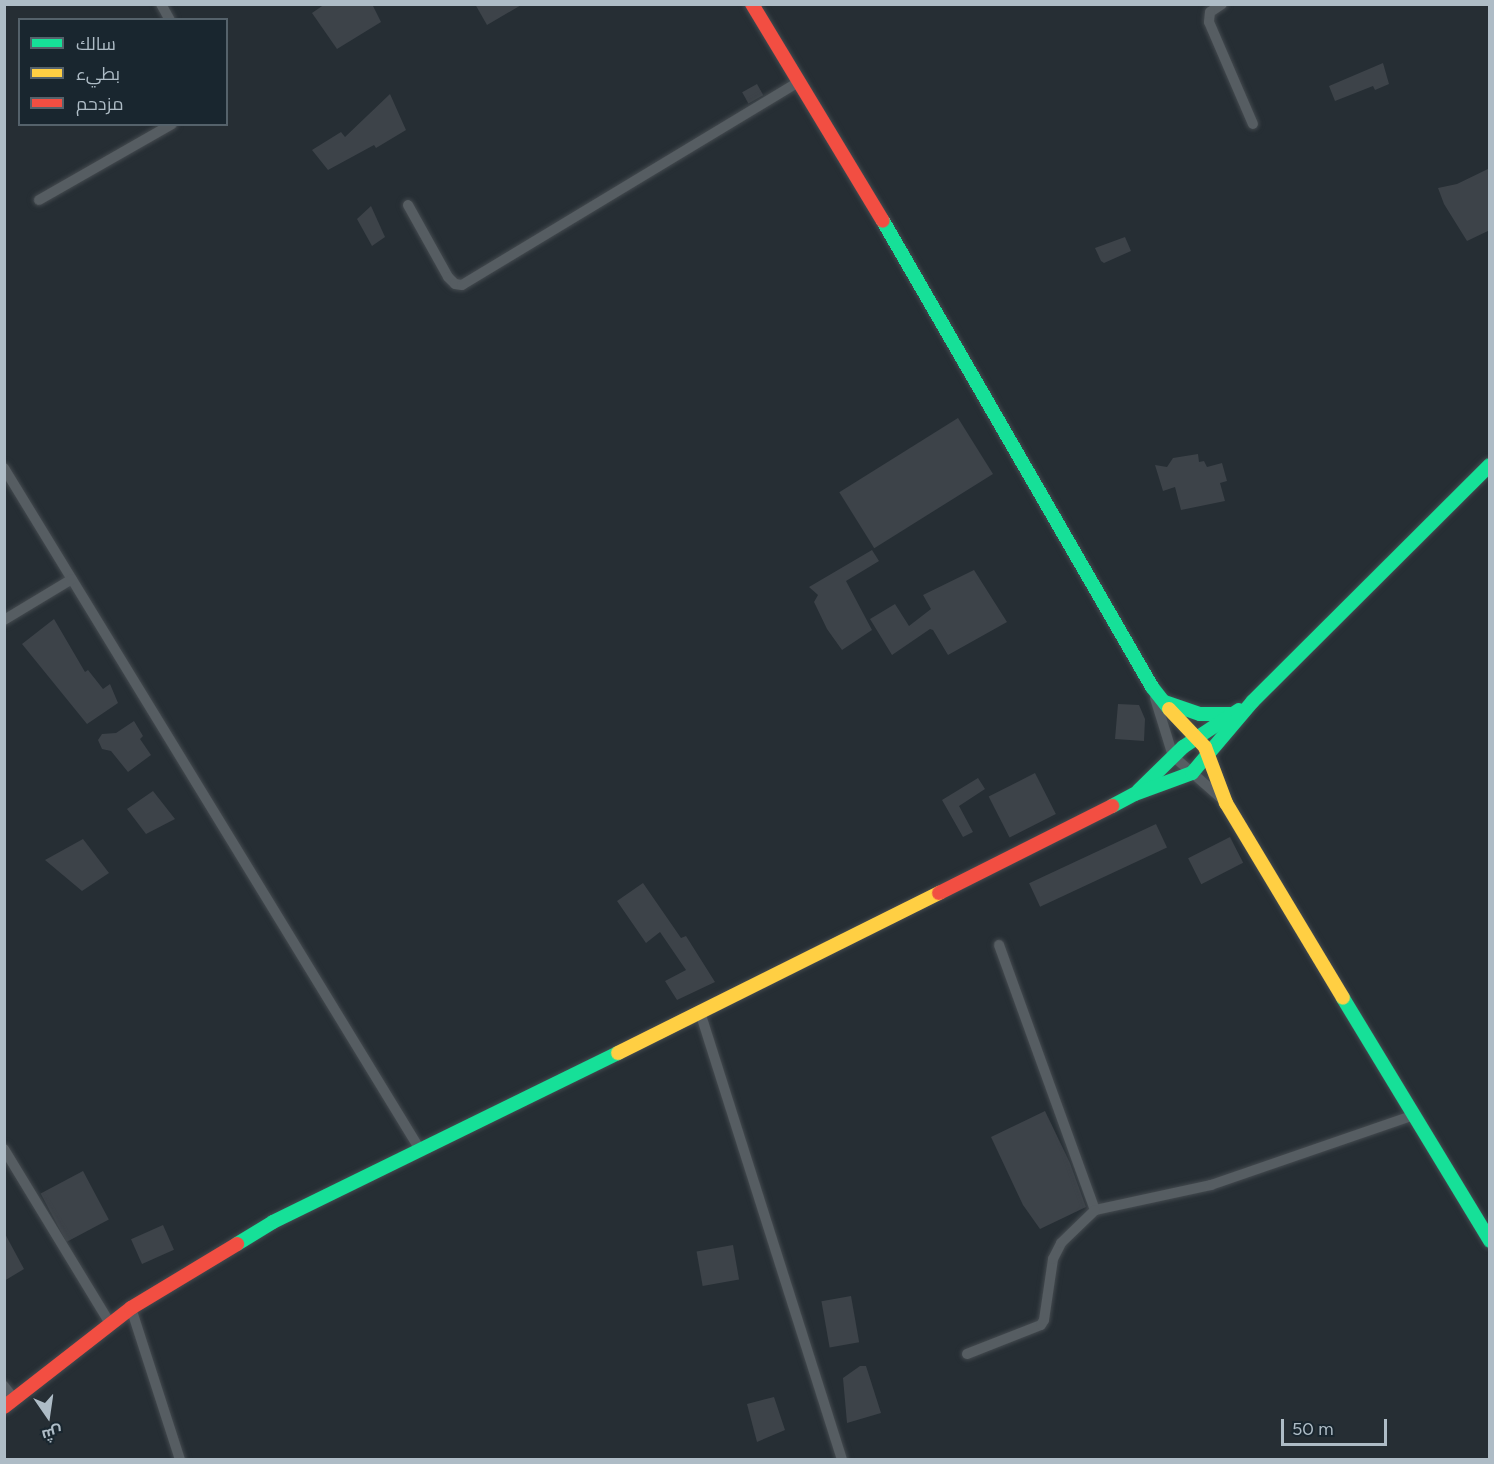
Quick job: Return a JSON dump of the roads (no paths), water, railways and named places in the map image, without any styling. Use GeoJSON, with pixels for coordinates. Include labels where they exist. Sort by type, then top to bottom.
{"type":"FeatureCollection","features":[{"type":"Feature","properties":{"kind":"street"},"geometry":{"type":"LineString","coordinates":[[161,4],[169,18]]}},
{"type":"Feature","properties":{"kind":"street"},"geometry":{"type":"LineString","coordinates":[[752,4],[899,248],[1152,687],[1161,701],[1197,738],[1208,755],[1226,802],[1490,1241]]}},
{"type":"Feature","properties":{"kind":"street"},"geometry":{"type":"LineString","coordinates":[[1222,4],[1210,12],[1209,22],[1253,124]]}},
{"type":"Feature","properties":{"kind":"street"},"geometry":{"type":"LineString","coordinates":[[408,205],[448,277],[455,284],[462,285],[799,82]]}},
{"type":"Feature","properties":{"kind":"street"},"geometry":{"type":"LineString","coordinates":[[39,200],[168,126]]}},
{"type":"Feature","properties":{"kind":"street"},"geometry":{"type":"LineString","coordinates":[[4,1386],[9,1403],[131,1308],[273,1222],[419,1148],[700,1012],[1135,794],[1192,772],[1253,700],[1490,465]]}},
{"type":"Feature","properties":{"kind":"street"},"geometry":{"type":"LineString","coordinates":[[4,468],[419,1148]]}},
{"type":"Feature","properties":{"kind":"street"},"geometry":{"type":"LineString","coordinates":[[4,620],[72,579]]}},
{"type":"Feature","properties":{"kind":"street"},"geometry":{"type":"LineString","coordinates":[[1152,687],[1173,756],[1226,802]]}},
{"type":"Feature","properties":{"kind":"street"},"geometry":{"type":"LineString","coordinates":[[1135,794],[1173,756],[1253,700]]}},
{"type":"Feature","properties":{"kind":"street"},"geometry":{"type":"LineString","coordinates":[[1161,701],[1214,716],[1237,711]]}},
{"type":"Feature","properties":{"kind":"street"},"geometry":{"type":"LineString","coordinates":[[999,945],[1095,1210]]}},
{"type":"Feature","properties":{"kind":"street"},"geometry":{"type":"LineString","coordinates":[[700,1012],[842,1460]]}},
{"type":"Feature","properties":{"kind":"street"},"geometry":{"type":"LineString","coordinates":[[967,1354],[1041,1325],[1044,1320],[1053,1258],[1061,1243],[1095,1210],[1220,1182],[1414,1115]]}},
{"type":"Feature","properties":{"kind":"street"},"geometry":{"type":"LineString","coordinates":[[4,1149],[110,1323]]}},
{"type":"Feature","properties":{"kind":"street"},"geometry":{"type":"LineString","coordinates":[[131,1308],[180,1460]]}}]}
